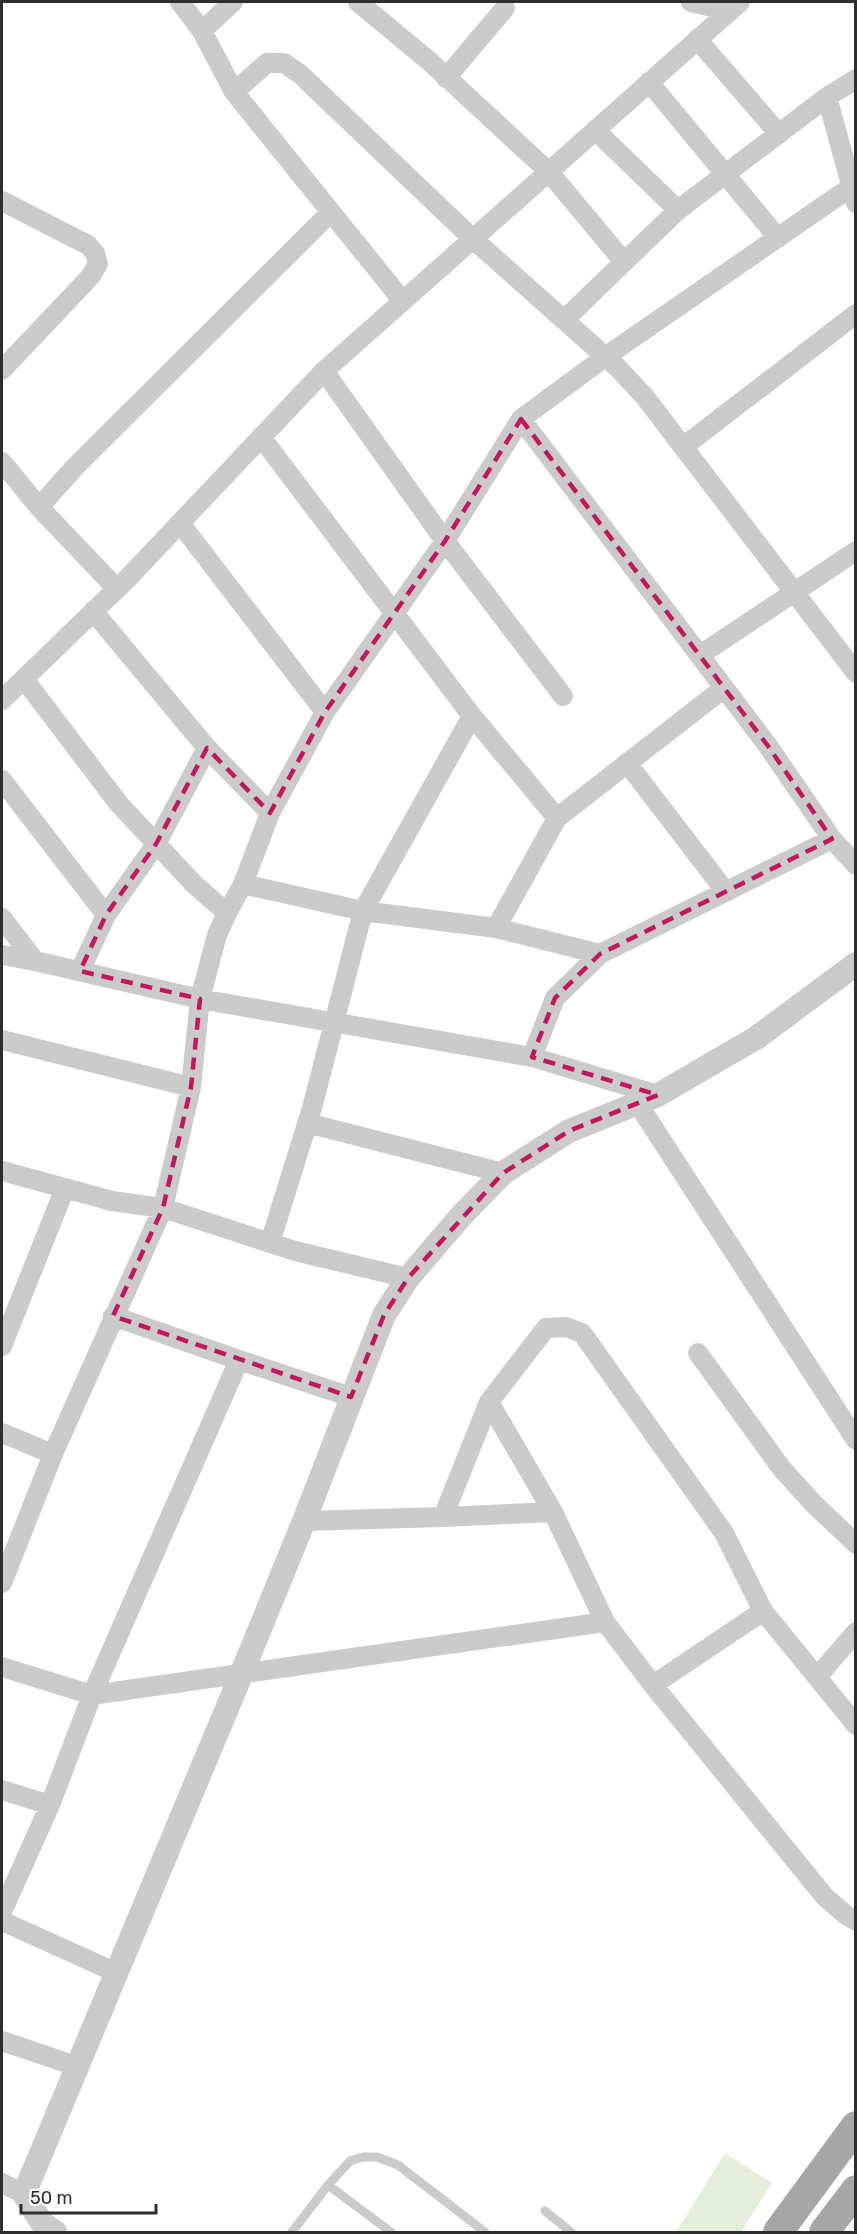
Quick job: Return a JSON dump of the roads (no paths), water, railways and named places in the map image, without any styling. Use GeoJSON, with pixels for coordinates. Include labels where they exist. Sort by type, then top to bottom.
{"type":"FeatureCollection","features":[{"type":"Feature","properties":{"kind":"main road"},"geometry":{"type":"LineString","coordinates":[[778,2232],[855,2126]]}},
{"type":"Feature","properties":{"kind":"main road"},"geometry":{"type":"LineString","coordinates":[[824,2232],[855,2190]]}},
{"type":"Feature","properties":{"kind":"street"},"geometry":{"type":"LineString","coordinates":[[180,2],[202,31],[234,92],[402,300]]}},
{"type":"Feature","properties":{"kind":"street"},"geometry":{"type":"LineString","coordinates":[[202,31],[233,2]]}},
{"type":"Feature","properties":{"kind":"street"},"geometry":{"type":"LineString","coordinates":[[358,2],[549,172],[624,262]]}},
{"type":"Feature","properties":{"kind":"street"},"geometry":{"type":"LineString","coordinates":[[691,2],[734,6]]}},
{"type":"Feature","properties":{"kind":"street"},"geometry":{"type":"LineString","coordinates":[[446,78],[505,4]]}},
{"type":"Feature","properties":{"kind":"street"},"geometry":{"type":"LineString","coordinates":[[2,700],[117,589],[324,371],[734,6]]}},
{"type":"Feature","properties":{"kind":"street"},"geometry":{"type":"LineString","coordinates":[[697,39],[779,134]]}},
{"type":"Feature","properties":{"kind":"street"},"geometry":{"type":"LineString","coordinates":[[234,92],[267,63],[284,63],[300,74],[473,239],[605,357],[645,397],[855,673]]}},
{"type":"Feature","properties":{"kind":"street"},"geometry":{"type":"LineString","coordinates":[[564,320],[678,210],[827,97],[855,79]]}},
{"type":"Feature","properties":{"kind":"street"},"geometry":{"type":"LineString","coordinates":[[649,82],[778,238]]}},
{"type":"Feature","properties":{"kind":"street"},"geometry":{"type":"LineString","coordinates":[[4,1572],[113,1316],[163,1208],[191,1087],[200,999],[217,935],[243,884],[270,813],[325,712],[445,540],[521,419],[605,357],[778,238],[853,195],[827,97]]}},
{"type":"Feature","properties":{"kind":"street"},"geometry":{"type":"LineString","coordinates":[[595,130],[678,210]]}},
{"type":"Feature","properties":{"kind":"street"},"geometry":{"type":"LineString","coordinates":[[2,201],[88,245],[95,253],[98,264],[90,277],[2,370]]}},
{"type":"Feature","properties":{"kind":"street"},"geometry":{"type":"LineString","coordinates":[[39,507],[75,467],[331,212]]}},
{"type":"Feature","properties":{"kind":"street"},"geometry":{"type":"LineString","coordinates":[[683,447],[855,314]]}},
{"type":"Feature","properties":{"kind":"street"},"geometry":{"type":"LineString","coordinates":[[324,371],[445,540],[563,696]]}},
{"type":"Feature","properties":{"kind":"street"},"geometry":{"type":"LineString","coordinates":[[521,419],[768,746],[832,839],[855,865]]}},
{"type":"Feature","properties":{"kind":"street"},"geometry":{"type":"LineString","coordinates":[[261,437],[472,716],[557,818]]}},
{"type":"Feature","properties":{"kind":"street"},"geometry":{"type":"LineString","coordinates":[[2,462],[39,507],[117,589]]}},
{"type":"Feature","properties":{"kind":"street"},"geometry":{"type":"LineString","coordinates":[[180,523],[325,712]]}},
{"type":"Feature","properties":{"kind":"street"},"geometry":{"type":"LineString","coordinates":[[700,656],[855,551]]}},
{"type":"Feature","properties":{"kind":"street"},"geometry":{"type":"LineString","coordinates":[[93,611],[207,748],[270,813]]}},
{"type":"Feature","properties":{"kind":"street"},"geometry":{"type":"LineString","coordinates":[[24,679],[118,804],[194,884],[227,913]]}},
{"type":"Feature","properties":{"kind":"street"},"geometry":{"type":"LineString","coordinates":[[496,928],[557,818],[724,688]]}},
{"type":"Feature","properties":{"kind":"street"},"geometry":{"type":"LineString","coordinates":[[270,1243],[307,1123],[363,911],[472,716]]}},
{"type":"Feature","properties":{"kind":"street"},"geometry":{"type":"LineString","coordinates":[[80,971],[106,915],[156,844],[207,748]]}},
{"type":"Feature","properties":{"kind":"street"},"geometry":{"type":"LineString","coordinates":[[627,763],[726,892]]}},
{"type":"Feature","properties":{"kind":"street"},"geometry":{"type":"LineString","coordinates":[[2,780],[106,915]]}},
{"type":"Feature","properties":{"kind":"street"},"geometry":{"type":"LineString","coordinates":[[532,1056],[555,998],[600,954],[832,839]]}},
{"type":"Feature","properties":{"kind":"street"},"geometry":{"type":"LineString","coordinates":[[243,884],[363,911],[496,928],[600,954]]}},
{"type":"Feature","properties":{"kind":"street"},"geometry":{"type":"LineString","coordinates":[[2,918],[35,961]]}},
{"type":"Feature","properties":{"kind":"street"},"geometry":{"type":"LineString","coordinates":[[2,955],[200,999],[532,1056],[648,1100],[855,1440]]}},
{"type":"Feature","properties":{"kind":"street"},"geometry":{"type":"LineString","coordinates":[[24,2194],[241,1675],[384,1315],[408,1278],[461,1216],[503,1173],[569,1131],[648,1100],[756,1038],[852,972]]}},
{"type":"Feature","properties":{"kind":"street"},"geometry":{"type":"LineString","coordinates":[[2,1040],[191,1087]]}},
{"type":"Feature","properties":{"kind":"street"},"geometry":{"type":"LineString","coordinates":[[307,1123],[503,1173]]}},
{"type":"Feature","properties":{"kind":"street"},"geometry":{"type":"LineString","coordinates":[[2,1171],[112,1201],[163,1208],[270,1243],[408,1278]]}},
{"type":"Feature","properties":{"kind":"street"},"geometry":{"type":"LineString","coordinates":[[2,1346],[65,1188]]}},
{"type":"Feature","properties":{"kind":"street"},"geometry":{"type":"LineString","coordinates":[[113,1316],[351,1397]]}},
{"type":"Feature","properties":{"kind":"street"},"geometry":{"type":"LineString","coordinates":[[443,1517],[489,1402],[546,1328],[566,1327],[582,1333],[724,1533],[763,1611],[855,1725]]}},
{"type":"Feature","properties":{"kind":"street"},"geometry":{"type":"LineString","coordinates":[[698,1353],[782,1469],[855,1544]]}},
{"type":"Feature","properties":{"kind":"street"},"geometry":{"type":"LineString","coordinates":[[2,1912],[50,1805],[92,1695],[239,1360]]}},
{"type":"Feature","properties":{"kind":"street"},"geometry":{"type":"LineString","coordinates":[[489,1402],[553,1512],[605,1622],[653,1685],[825,1897],[855,1921]]}},
{"type":"Feature","properties":{"kind":"street"},"geometry":{"type":"LineString","coordinates":[[2,1433],[53,1454]]}},
{"type":"Feature","properties":{"kind":"street"},"geometry":{"type":"LineString","coordinates":[[303,1521],[553,1512]]}},
{"type":"Feature","properties":{"kind":"street"},"geometry":{"type":"LineString","coordinates":[[653,1685],[763,1611]]}},
{"type":"Feature","properties":{"kind":"street"},"geometry":{"type":"LineString","coordinates":[[2,1667],[92,1695],[605,1622]]}},
{"type":"Feature","properties":{"kind":"street"},"geometry":{"type":"LineString","coordinates":[[817,1677],[855,1632]]}},
{"type":"Feature","properties":{"kind":"street"},"geometry":{"type":"LineString","coordinates":[[2,1790],[50,1805]]}},
{"type":"Feature","properties":{"kind":"street"},"geometry":{"type":"LineString","coordinates":[[2,1921],[117,1973]]}},
{"type":"Feature","properties":{"kind":"street"},"geometry":{"type":"LineString","coordinates":[[2,2041],[76,2066]]}},
{"type":"Feature","properties":{"kind":"street"},"geometry":{"type":"LineString","coordinates":[[2,2184],[24,2194],[42,2223],[55,2232]]}},
{"type":"Feature","properties":{"kind":"lane"},"geometry":{"type":"LineString","coordinates":[[292,2232],[328,2185],[350,2161],[363,2157],[377,2157],[398,2165],[485,2232]]}},
{"type":"Feature","properties":{"kind":"lane"},"geometry":{"type":"LineString","coordinates":[[328,2185],[391,2232]]}},
{"type":"Feature","properties":{"kind":"lane"},"geometry":{"type":"LineString","coordinates":[[545,2211],[572,2232]]}}]}
